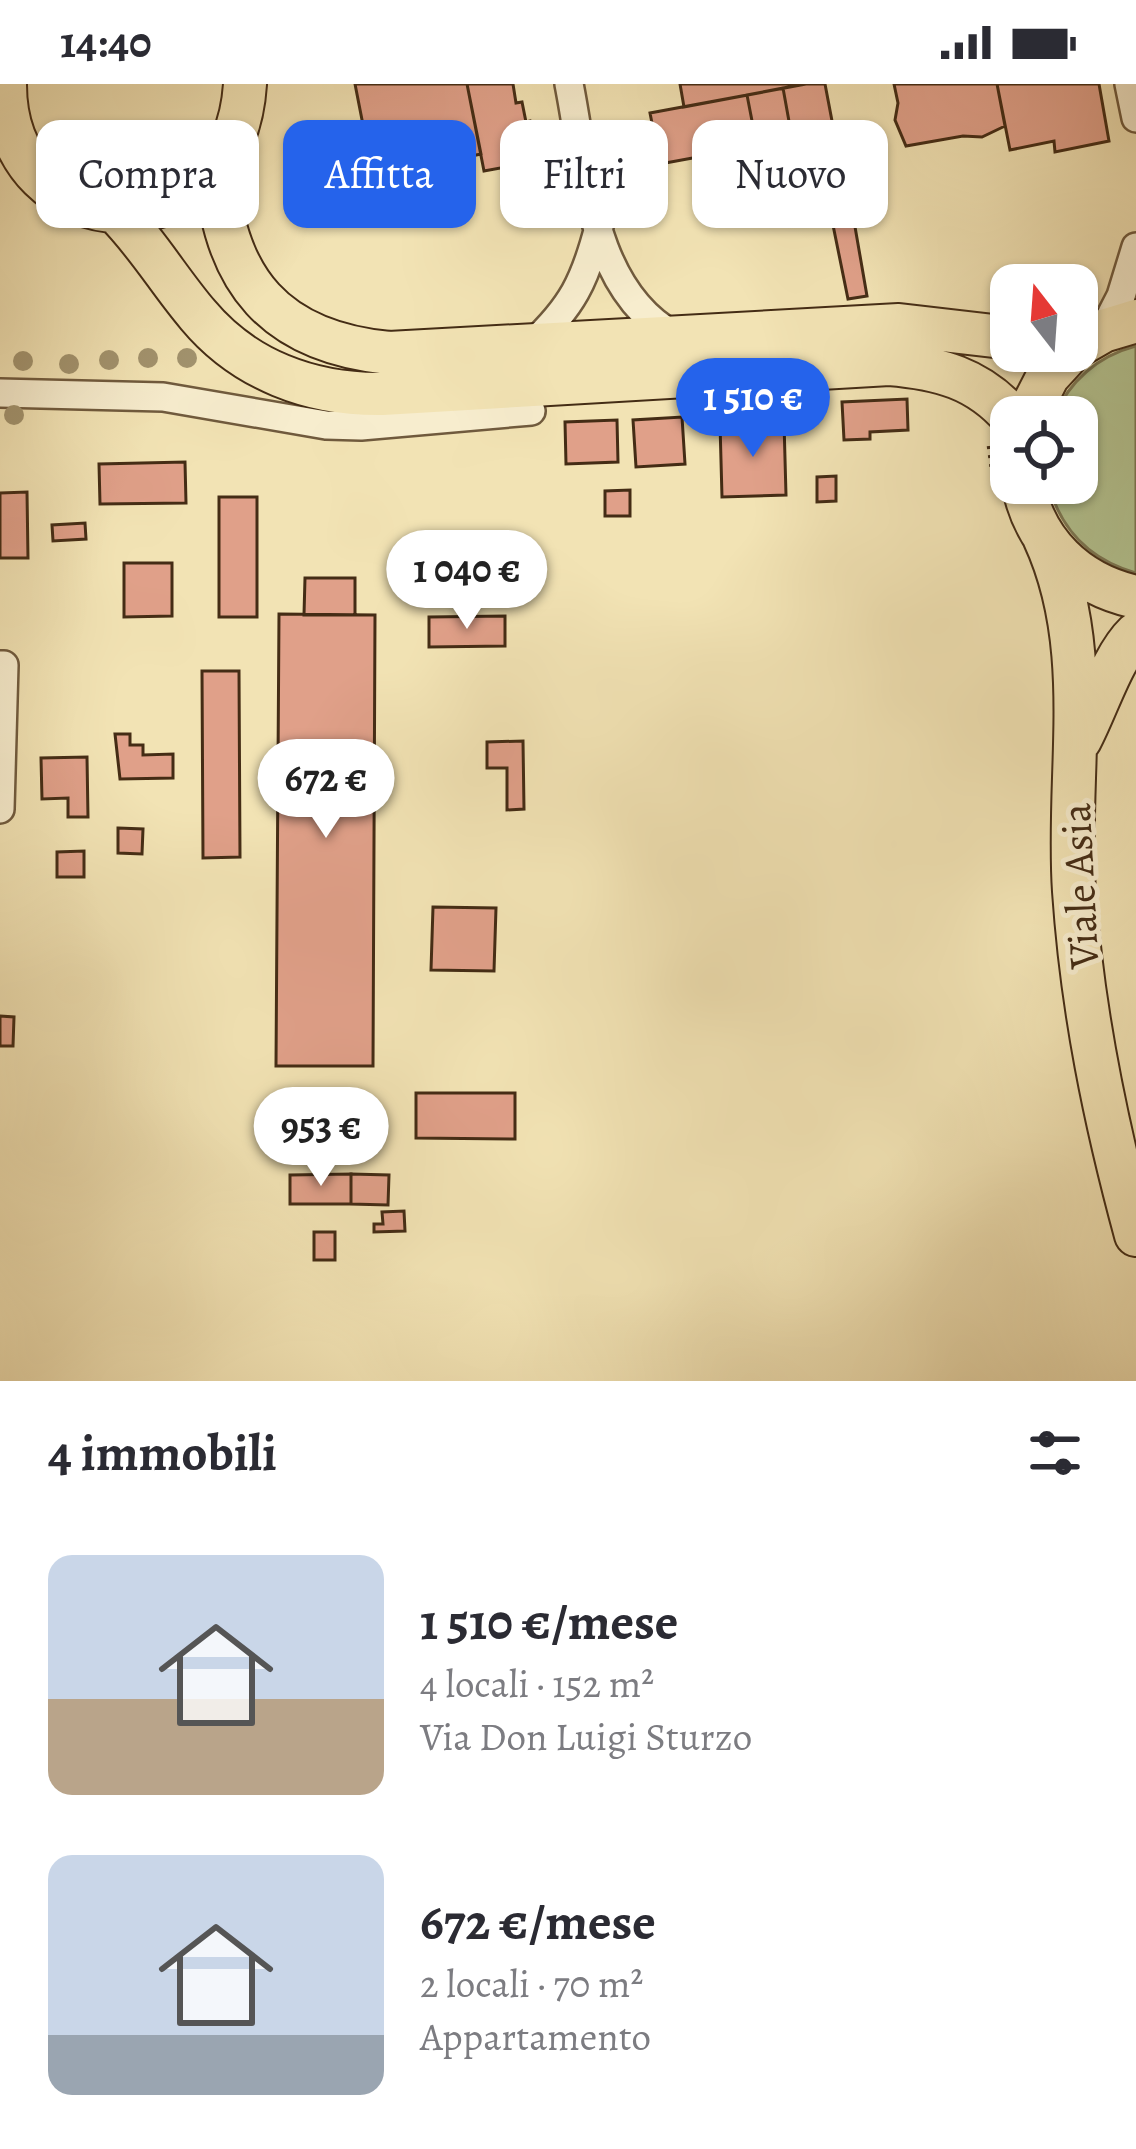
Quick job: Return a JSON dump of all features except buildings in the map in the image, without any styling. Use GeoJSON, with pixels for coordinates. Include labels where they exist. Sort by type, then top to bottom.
{"type":"FeatureCollection","features":[{"type":"Feature","properties":{"kind":"main road"},"geometry":{"type":"LineString","coordinates":[[5,84],[8,124],[23,157],[36,172]]}},
{"type":"Feature","properties":{"kind":"main road"},"geometry":{"type":"LineString","coordinates":[[240,120],[245,84]]}},
{"type":"Feature","properties":{"kind":"main road"},"geometry":{"type":"LineString","coordinates":[[0,174],[36,182]]}},
{"type":"Feature","properties":{"kind":"main road"},"geometry":{"type":"LineString","coordinates":[[132,228],[216,335],[258,366],[325,391],[382,394],[889,364],[950,373],[986,391],[990,401]]}},
{"type":"Feature","properties":{"kind":"main road"},"geometry":{"type":"LineString","coordinates":[[224,228],[232,253],[267,302],[303,331],[349,348],[389,353],[899,325],[990,336]]}},
{"type":"Feature","properties":{"kind":"main road","name":"Viale Asia"},"geometry":{"type":"LineString","coordinates":[[1023,504],[1044,537],[1072,621],[1076,747],[1072,847],[1082,981],[1101,1098],[1136,1235]]}},
{"type":"Feature","properties":{"kind":"main road"},"geometry":{"type":"LineString","coordinates":[[1044,537],[1077,572],[1136,597]]}},
{"type":"Feature","properties":{"kind":"main road"},"geometry":{"type":"LineString","coordinates":[[1076,747],[1103,697],[1118,654],[1136,634]]}},
{"type":"Feature","properties":{"kind":"street"},"geometry":{"type":"LineString","coordinates":[[569,84],[576,120]]}},
{"type":"Feature","properties":{"kind":"street"},"geometry":{"type":"LineString","coordinates":[[1129,84],[1136,118]]}},
{"type":"Feature","properties":{"kind":"street"},"geometry":{"type":"LineString","coordinates":[[598,228],[621,287],[634,306],[676,337]]}},
{"type":"Feature","properties":{"kind":"street"},"geometry":{"type":"LineString","coordinates":[[530,346],[572,302],[598,228]]}},
{"type":"Feature","properties":{"kind":"street"},"geometry":{"type":"LineString","coordinates":[[1098,330],[1125,284],[1136,248]]}},
{"type":"Feature","properties":{"kind":"street"},"geometry":{"type":"LineString","coordinates":[[0,393],[163,397],[362,426],[531,411]]}},
{"type":"Feature","properties":{"kind":"street"},"geometry":{"type":"LineString","coordinates":[[0,665],[4,665],[0,809]]}},
{"type":"Feature","properties":{"kind":"green space"},"geometry":{"type":"Polygon","coordinates":[[[1136,346],[1136,573],[1091,551],[1055,504],[1098,504],[1098,396],[1066,396],[1087,372],[1098,372],[1098,362],[1136,346]]]}}]}
